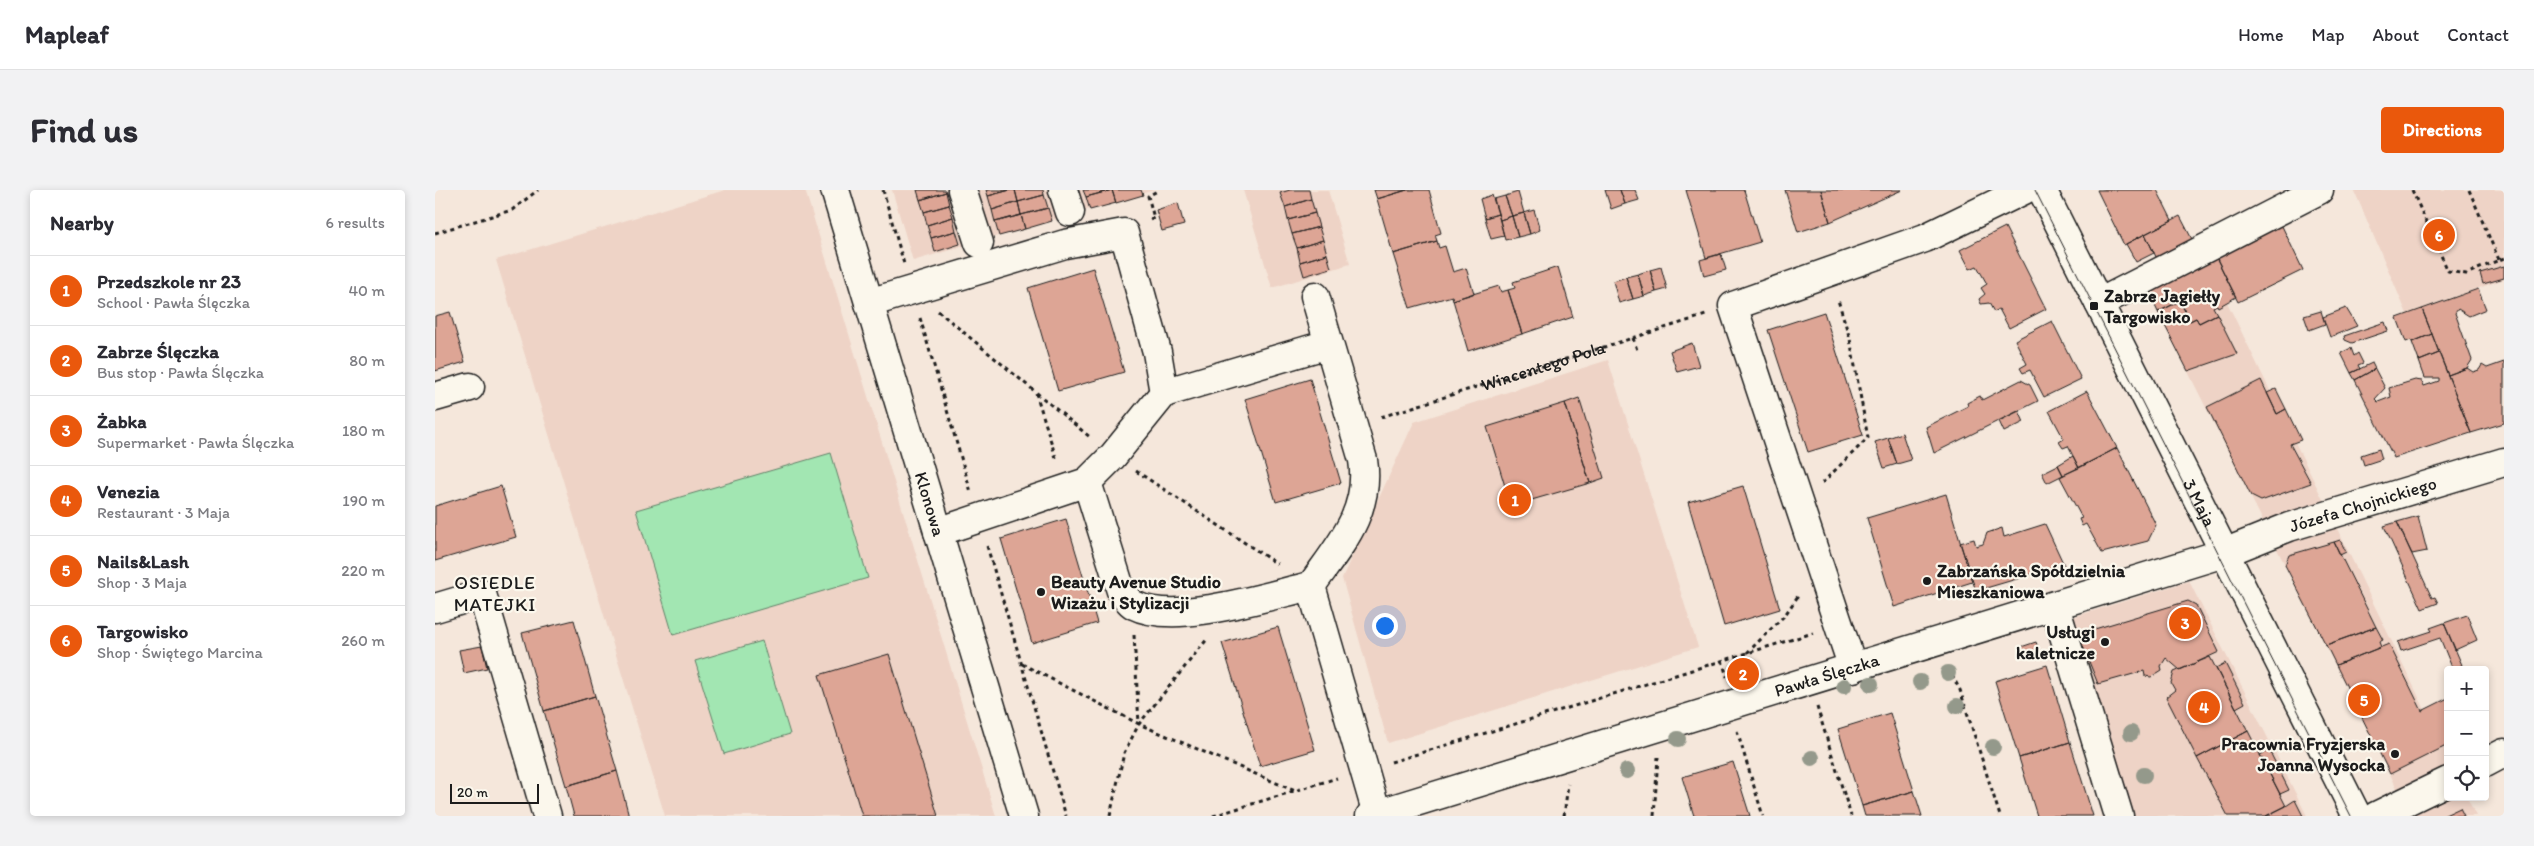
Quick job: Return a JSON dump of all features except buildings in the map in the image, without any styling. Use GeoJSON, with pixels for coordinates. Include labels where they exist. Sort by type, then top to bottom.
{"type":"FeatureCollection","features":[{"type":"Feature","properties":{"kind":"street","name":"Klonowa"},"geometry":{"type":"LineString","coordinates":[[835,190],[1024,816]]}},
{"type":"Feature","properties":{"kind":"street"},"geometry":{"type":"LineString","coordinates":[[962,190],[979,243]]}},
{"type":"Feature","properties":{"kind":"street"},"geometry":{"type":"LineString","coordinates":[[1853,668],[1733,306],[1925,238],[2024,190]]}},
{"type":"Feature","properties":{"kind":"street","name":"3 Maja"},"geometry":{"type":"LineString","coordinates":[[2042,190],[2357,816]]}},
{"type":"Feature","properties":{"kind":"street"},"geometry":{"type":"LineString","coordinates":[[2099,303],[2319,190]]}},
{"type":"Feature","properties":{"kind":"street"},"geometry":{"type":"LineString","coordinates":[[869,303],[1065,244],[1124,233],[1157,352],[1164,392]]}},
{"type":"Feature","properties":{"kind":"street"},"geometry":{"type":"LineString","coordinates":[[1076,487],[1121,591],[1132,604],[1150,611],[1179,613],[1223,606],[1311,586],[1342,543],[1364,495],[1366,478],[1363,460],[1315,296]]}},
{"type":"Feature","properties":{"kind":"street"},"geometry":{"type":"LineString","coordinates":[[938,532],[1076,487],[1113,456],[1164,392],[1328,344]]}},
{"type":"Feature","properties":{"kind":"street"},"geometry":{"type":"LineString","coordinates":[[435,397],[470,387]]}},
{"type":"Feature","properties":{"kind":"street","name":"Józefa Chojnickiego"},"geometry":{"type":"LineString","coordinates":[[2225,554],[2289,527],[2504,462]]}},
{"type":"Feature","properties":{"kind":"street","name":"Pawła Ślęczka"},"geometry":{"type":"LineString","coordinates":[[1373,815],[2225,554]]}},
{"type":"Feature","properties":{"kind":"street"},"geometry":{"type":"LineString","coordinates":[[1311,586],[1364,770],[1373,815]]}},
{"type":"Feature","properties":{"kind":"street"},"geometry":{"type":"LineString","coordinates":[[435,608],[482,594],[547,816]]}},
{"type":"Feature","properties":{"kind":"street"},"geometry":{"type":"LineString","coordinates":[[2055,606],[2119,816]]}},
{"type":"Feature","properties":{"kind":"street"},"geometry":{"type":"LineString","coordinates":[[2489,761],[2504,754]]}},
{"type":"Feature","properties":{"kind":"street"},"geometry":{"type":"LineString","coordinates":[[2376,816],[2444,783]]}},
{"type":"Feature","properties":{"kind":"path"},"geometry":{"type":"LineString","coordinates":[[435,233],[512,210],[538,190]]}},
{"type":"Feature","properties":{"kind":"path"},"geometry":{"type":"LineString","coordinates":[[2413,190],[2448,271],[2466,274],[2504,258]]}},
{"type":"Feature","properties":{"kind":"path"},"geometry":{"type":"LineString","coordinates":[[2469,190],[2499,260]]}},
{"type":"Feature","properties":{"kind":"path"},"geometry":{"type":"LineString","coordinates":[[1799,504],[1868,438],[1850,339],[1837,298]]}},
{"type":"Feature","properties":{"kind":"path","name":"Wincentego Pola"},"geometry":{"type":"LineString","coordinates":[[1353,426],[1733,306]]}},
{"type":"Feature","properties":{"kind":"path"},"geometry":{"type":"LineString","coordinates":[[1633,338],[1637,350]]}},
{"type":"Feature","properties":{"kind":"path"},"geometry":{"type":"LineString","coordinates":[[1035,392],[1076,487]]}},
{"type":"Feature","properties":{"kind":"path"},"geometry":{"type":"LineString","coordinates":[[1747,653],[1785,615],[1799,594],[1817,556]]}},
{"type":"Feature","properties":{"kind":"path"},"geometry":{"type":"LineString","coordinates":[[1132,604],[1139,724]]}},
{"type":"Feature","properties":{"kind":"path"},"geometry":{"type":"LineString","coordinates":[[1110,816],[1124,753],[1139,724],[1225,617],[1223,606]]}},
{"type":"Feature","properties":{"kind":"path"},"geometry":{"type":"LineString","coordinates":[[1213,816],[1840,625]]}},
{"type":"Feature","properties":{"kind":"path"},"geometry":{"type":"LineString","coordinates":[[1721,660],[1728,680]]}},
{"type":"Feature","properties":{"kind":"path"},"geometry":{"type":"LineString","coordinates":[[1022,664],[1139,724],[1295,791]]}},
{"type":"Feature","properties":{"kind":"path"},"geometry":{"type":"LineString","coordinates":[[1947,666],[1960,690],[2000,816]]}},
{"type":"Feature","properties":{"kind":"path"},"geometry":{"type":"LineString","coordinates":[[1817,706],[1851,816]]}},
{"type":"Feature","properties":{"kind":"path"},"geometry":{"type":"LineString","coordinates":[[1654,816],[1660,727]]}},
{"type":"Feature","properties":{"kind":"path"},"geometry":{"type":"LineString","coordinates":[[1737,731],[1763,816]]}},
{"type":"Feature","properties":{"kind":"path"},"geometry":{"type":"LineString","coordinates":[[1565,816],[1568,783]]}},
{"type":"Feature","properties":{"kind":"shaded area"},"geometry":{"type":"Polygon","coordinates":[[[725,190],[805,190],[996,816],[665,816],[496,260],[725,190]]]}},
{"type":"Feature","properties":{"kind":"shaded area"},"geometry":{"type":"Polygon","coordinates":[[[892,190],[1154,190],[913,261],[892,190]]]}},
{"type":"Feature","properties":{"kind":"shaded area"},"geometry":{"type":"Polygon","coordinates":[[[1243,190],[1328,190],[1350,264],[1272,288],[1243,190]]]}},
{"type":"Feature","properties":{"kind":"shaded area"},"geometry":{"type":"Polygon","coordinates":[[[2354,190],[2504,190],[2504,279],[2407,314],[2354,190]]]}},
{"type":"Feature","properties":{"kind":"shaded area"},"geometry":{"type":"Polygon","coordinates":[[[2207,261],[2444,749],[2444,801],[2469,801],[2476,816],[2411,816],[2147,290],[2207,261]]]}},
{"type":"Feature","properties":{"kind":"shaded area"},"geometry":{"type":"Polygon","coordinates":[[[1608,360],[1698,647],[1388,743],[1342,578],[1414,422],[1608,360]]]}},
{"type":"Feature","properties":{"kind":"shaded area"},"geometry":{"type":"Polygon","coordinates":[[[2189,581],[2307,816],[2130,816],[2070,618],[2189,581]]]}},
{"type":"Feature","properties":{"kind":"green space"},"geometry":{"type":"Polygon","coordinates":[[[831,453],[868,578],[673,635],[636,510],[831,453]]]}},
{"type":"Feature","properties":{"kind":"green space"},"geometry":{"type":"Polygon","coordinates":[[[762,641],[790,734],[724,754],[695,661],[762,641]]]}},
{"type":"Feature","properties":{"kind":"tram line"},"geometry":{"type":"LineString","coordinates":[[2035,190],[2351,816]]}},
{"type":"Feature","properties":{"kind":"place","name":"Targowisko"},"geometry":{"type":"Point","coordinates":[2439,235]}},
{"type":"Feature","properties":{"kind":"place","name":"Zabrze Jagiełły Targowisko"},"geometry":{"type":"Point","coordinates":[2094,306]}},
{"type":"Feature","properties":{"kind":"place","name":"Przedszkole nr 23"},"geometry":{"type":"Point","coordinates":[1515,500]}},
{"type":"Feature","properties":{"kind":"place","name":"Zabrzańska Spółdzielnia Mieszkaniowa"},"geometry":{"type":"Point","coordinates":[1927,581]}},
{"type":"Feature","properties":{"kind":"place","name":"Beauty Avenue Studio Wizażu i Stylizacji"},"geometry":{"type":"Point","coordinates":[1041,592]}},
{"type":"Feature","properties":{"kind":"place","name":"Żabka"},"geometry":{"type":"Point","coordinates":[2185,623]}},
{"type":"Feature","properties":{"kind":"place","name":"Usługi kaletnicze"},"geometry":{"type":"Point","coordinates":[2105,642]}},
{"type":"Feature","properties":{"kind":"place","name":"Zabrze Ślęczka"},"geometry":{"type":"Point","coordinates":[1743,674]}},
{"type":"Feature","properties":{"kind":"place","name":"Nails&Lash"},"geometry":{"type":"Point","coordinates":[2364,700]}},
{"type":"Feature","properties":{"kind":"place","name":"Venezia"},"geometry":{"type":"Point","coordinates":[2204,707]}},
{"type":"Feature","properties":{"kind":"place","name":"Pracownia Fryzjerska Joanna Wysocka"},"geometry":{"type":"Point","coordinates":[2395,754]}},
{"type":"Feature","properties":{"kind":"district","name":"OSIEDLE MATEJKI"},"geometry":{"type":"Point","coordinates":[495,593]}}]}
